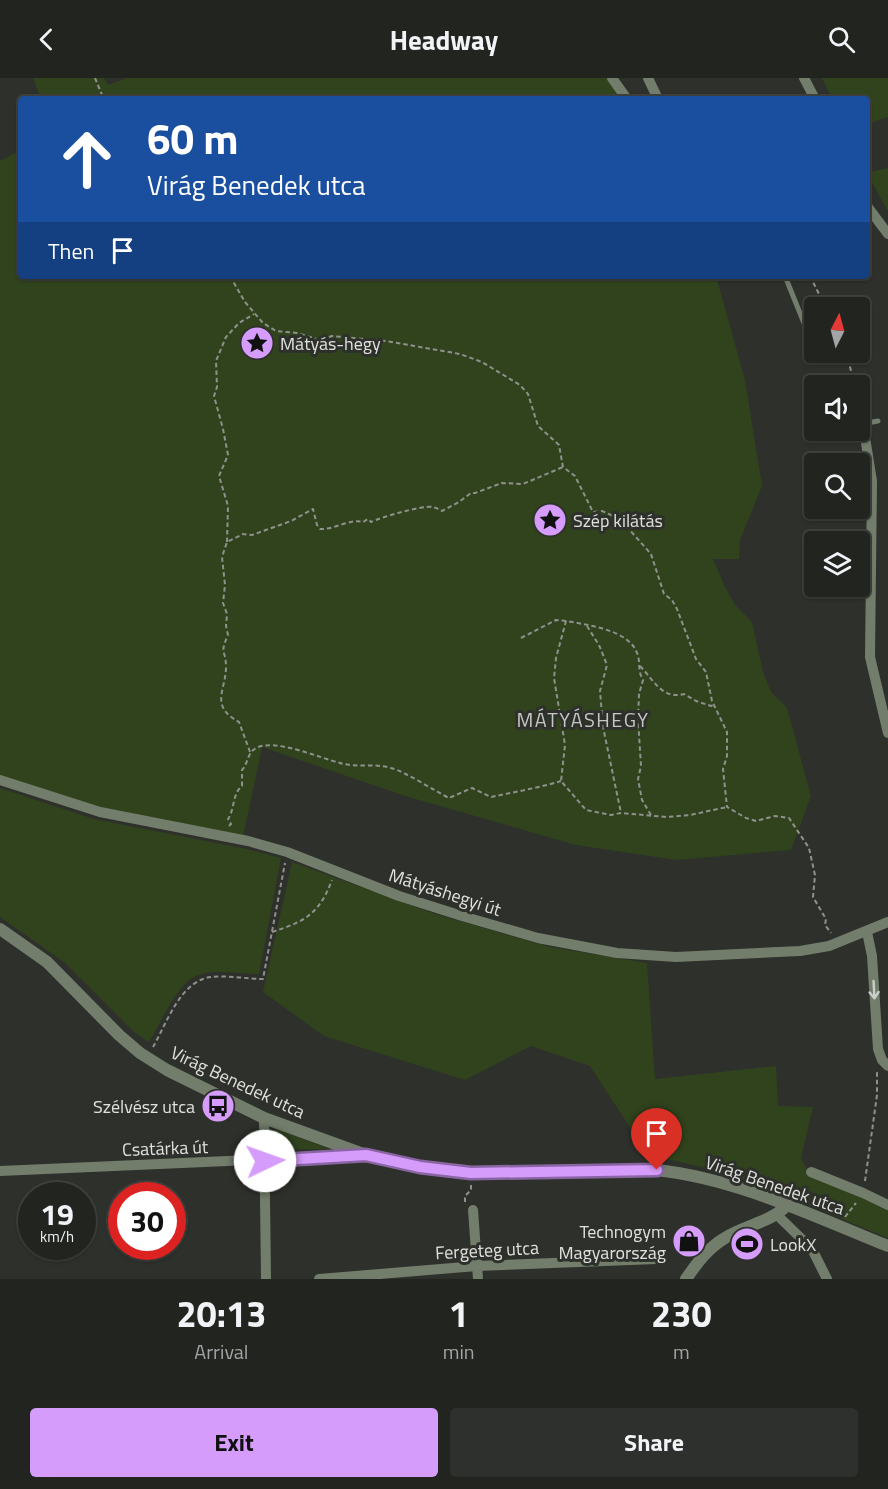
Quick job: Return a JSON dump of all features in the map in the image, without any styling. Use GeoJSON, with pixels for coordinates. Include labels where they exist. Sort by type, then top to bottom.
{"type":"FeatureCollection","features":[{"type":"Feature","properties":{"kind":"street"},"geometry":{"type":"LineString","coordinates":[[612,78],[625,96]]}},
{"type":"Feature","properties":{"kind":"street"},"geometry":{"type":"LineString","coordinates":[[648,78],[657,96]]}},
{"type":"Feature","properties":{"kind":"street"},"geometry":{"type":"LineString","coordinates":[[804,78],[813,96]]}},
{"type":"Feature","properties":{"kind":"street"},"geometry":{"type":"LineString","coordinates":[[870,210],[888,234]]}},
{"type":"Feature","properties":{"kind":"street"},"geometry":{"type":"LineString","coordinates":[[865,441],[872,481],[870,657],[888,733]]}},
{"type":"Feature","properties":{"kind":"street","name":"Mátyáshegyi út"},"geometry":{"type":"LineString","coordinates":[[0,780],[100,812],[287,852],[399,896],[527,935],[617,953],[676,957],[800,951],[829,946],[888,922]]}},
{"type":"Feature","properties":{"kind":"street"},"geometry":{"type":"LineString","coordinates":[[867,932],[872,956],[876,1034],[885,1063]]}},
{"type":"Feature","properties":{"kind":"street","name":"Virág Benedek utca"},"geometry":{"type":"LineString","coordinates":[[1,933],[47,962],[119,1035],[147,1058],[264,1118],[366,1155],[420,1167],[471,1173],[657,1170],[681,1172],[787,1205],[888,1246]]}},
{"type":"Feature","properties":{"kind":"street"},"geometry":{"type":"LineString","coordinates":[[264,1118],[266,1279]]}},
{"type":"Feature","properties":{"kind":"street","name":"Csatárka út"},"geometry":{"type":"LineString","coordinates":[[0,1171],[366,1155]]}},
{"type":"Feature","properties":{"kind":"street","name":"Virág Benedek utca"},"geometry":{"type":"LineString","coordinates":[[811,1172],[888,1205]]}},
{"type":"Feature","properties":{"kind":"street"},"geometry":{"type":"LineString","coordinates":[[686,1279],[705,1253],[724,1238],[776,1214],[787,1205]]}},
{"type":"Feature","properties":{"kind":"street"},"geometry":{"type":"LineString","coordinates":[[473,1210],[478,1279]]}},
{"type":"Feature","properties":{"kind":"street"},"geometry":{"type":"LineString","coordinates":[[776,1214],[812,1248],[827,1279]]}},
{"type":"Feature","properties":{"kind":"street","name":"Fergeteg utca"},"geometry":{"type":"LineString","coordinates":[[319,1279],[477,1266],[656,1259]]}},
{"type":"Feature","properties":{"kind":"lane"},"geometry":{"type":"LineString","coordinates":[[786,279],[804,323]]}},
{"type":"Feature","properties":{"kind":"lane"},"geometry":{"type":"LineString","coordinates":[[870,422],[878,421]]}},
{"type":"Feature","properties":{"kind":"path"},"geometry":{"type":"LineString","coordinates":[[95,78],[102,95],[113,96]]}},
{"type":"Feature","properties":{"kind":"path"},"geometry":{"type":"LineString","coordinates":[[232,279],[244,302],[263,323],[284,333],[297,333],[320,340],[332,336],[377,340],[460,354],[482,362],[520,385],[528,394],[538,426],[559,445],[563,467],[575,476],[593,512],[602,511],[620,519],[651,554],[664,594],[672,600],[677,609],[696,659],[706,672],[714,705],[727,732],[727,756],[723,769],[727,807]]}},
{"type":"Feature","properties":{"kind":"path"},"geometry":{"type":"LineString","coordinates":[[812,279],[820,297]]}},
{"type":"Feature","properties":{"kind":"path"},"geometry":{"type":"LineString","coordinates":[[219,836],[231,824],[228,819],[234,807],[237,790],[242,786],[242,770],[247,766],[250,753],[239,722],[233,719],[222,706],[221,688],[226,667],[222,648],[228,634],[227,614],[223,603],[225,585],[222,556],[227,542],[228,506],[219,476],[228,455],[224,429],[214,396],[217,387],[216,361],[226,338],[239,323],[255,314]]}},
{"type":"Feature","properties":{"kind":"path"},"geometry":{"type":"LineString","coordinates":[[227,542],[243,534],[252,535],[291,521],[314,509],[317,525],[320,529],[329,530],[358,520],[363,522],[368,519],[371,522],[387,515],[393,516],[423,507],[433,507],[442,511],[471,493],[502,483],[523,484],[563,467]]}},
{"type":"Feature","properties":{"kind":"path"},"geometry":{"type":"LineString","coordinates":[[521,638],[556,620],[586,624],[619,634],[630,640],[636,650],[638,672],[643,680],[639,694],[641,766],[639,779],[642,800],[651,815]]}},
{"type":"Feature","properties":{"kind":"path"},"geometry":{"type":"LineString","coordinates":[[566,621],[556,658],[554,678],[565,745],[561,781],[586,810],[611,815],[621,813],[666,817],[690,815],[727,807],[756,821],[775,816],[789,818],[809,848],[815,875],[813,897],[826,919],[825,926],[831,933]]}},
{"type":"Feature","properties":{"kind":"path"},"geometry":{"type":"LineString","coordinates":[[586,624],[599,645],[607,665],[600,691],[603,727],[621,813]]}},
{"type":"Feature","properties":{"kind":"path"},"geometry":{"type":"LineString","coordinates":[[639,666],[655,684],[666,692],[674,696],[684,694],[699,703],[714,705]]}},
{"type":"Feature","properties":{"kind":"path"},"geometry":{"type":"LineString","coordinates":[[250,753],[257,747],[288,747],[341,764],[390,767],[448,798],[468,788],[491,797],[561,781]]}},
{"type":"Feature","properties":{"kind":"path"},"geometry":{"type":"LineString","coordinates":[[147,1058],[184,991],[195,982],[211,977],[263,979],[287,852]]}},
{"type":"Feature","properties":{"kind":"path"},"geometry":{"type":"LineString","coordinates":[[272,932],[307,919],[320,904],[335,872]]}},
{"type":"Feature","properties":{"kind":"path"},"geometry":{"type":"LineString","coordinates":[[839,1226],[863,1193],[872,1148],[877,1070],[885,1063]]}},
{"type":"Feature","properties":{"kind":"green space"},"geometry":{"type":"Polygon","coordinates":[[[33,78],[104,78],[108,85],[127,78],[612,78],[625,96],[40,96],[33,78]]]}},
{"type":"Feature","properties":{"kind":"green space"},"geometry":{"type":"Polygon","coordinates":[[[822,78],[888,78],[888,117],[870,123],[870,96],[831,96],[822,78]]]}},
{"type":"Feature","properties":{"kind":"green space"},"geometry":{"type":"Polygon","coordinates":[[[18,152],[18,279],[717,279],[745,380],[762,486],[740,540],[739,559],[713,559],[735,605],[752,622],[763,672],[771,692],[787,708],[811,796],[791,850],[676,860],[576,845],[405,796],[262,747],[243,837],[92,806],[0,778],[0,161],[18,152]]]}},
{"type":"Feature","properties":{"kind":"green space"},"geometry":{"type":"Polygon","coordinates":[[[888,168],[888,211],[870,178],[870,172],[888,168]]]}},
{"type":"Feature","properties":{"kind":"green space"},"geometry":{"type":"Polygon","coordinates":[[[0,788],[94,819],[247,849],[281,858],[259,974],[217,972],[194,977],[181,988],[149,1042],[134,1032],[64,962],[0,917],[0,788]]]}},
{"type":"Feature","properties":{"kind":"green space"},"geometry":{"type":"Polygon","coordinates":[[[292,862],[435,914],[550,947],[647,963],[655,1079],[776,1066],[778,1106],[813,1107],[801,1158],[809,1174],[888,1210],[888,1238],[767,1188],[706,1168],[662,1158],[654,1121],[631,1129],[590,1066],[531,1046],[465,1080],[324,1036],[263,992],[292,862]]]}},
{"type":"Feature","properties":{"kind":"green space"},"geometry":{"type":"Polygon","coordinates":[[[276,1129],[329,1149],[273,1150],[272,1132],[276,1129]]]}},
{"type":"Feature","properties":{"kind":"place","name":"Mátyás-hegy"},"geometry":{"type":"Point","coordinates":[257,343]}},
{"type":"Feature","properties":{"kind":"place","name":"Szép kilátás"},"geometry":{"type":"Point","coordinates":[550,520]}},
{"type":"Feature","properties":{"kind":"place","name":"Szélvész utca"},"geometry":{"type":"Point","coordinates":[218,1106]}},
{"type":"Feature","properties":{"kind":"place","name":"Technogym Magyarország"},"geometry":{"type":"Point","coordinates":[689,1241]}},
{"type":"Feature","properties":{"kind":"place","name":"LookX"},"geometry":{"type":"Point","coordinates":[747,1244]}},
{"type":"Feature","properties":{"kind":"district","name":"MÁTYÁSHEGY"},"geometry":{"type":"Point","coordinates":[583,719]}},
{"type":"Feature","properties":{"kind":"route"},"geometry":{"type":"LineString","coordinates":[[265,1161],[366,1155],[420,1167],[471,1173],[657,1170]]}}]}
